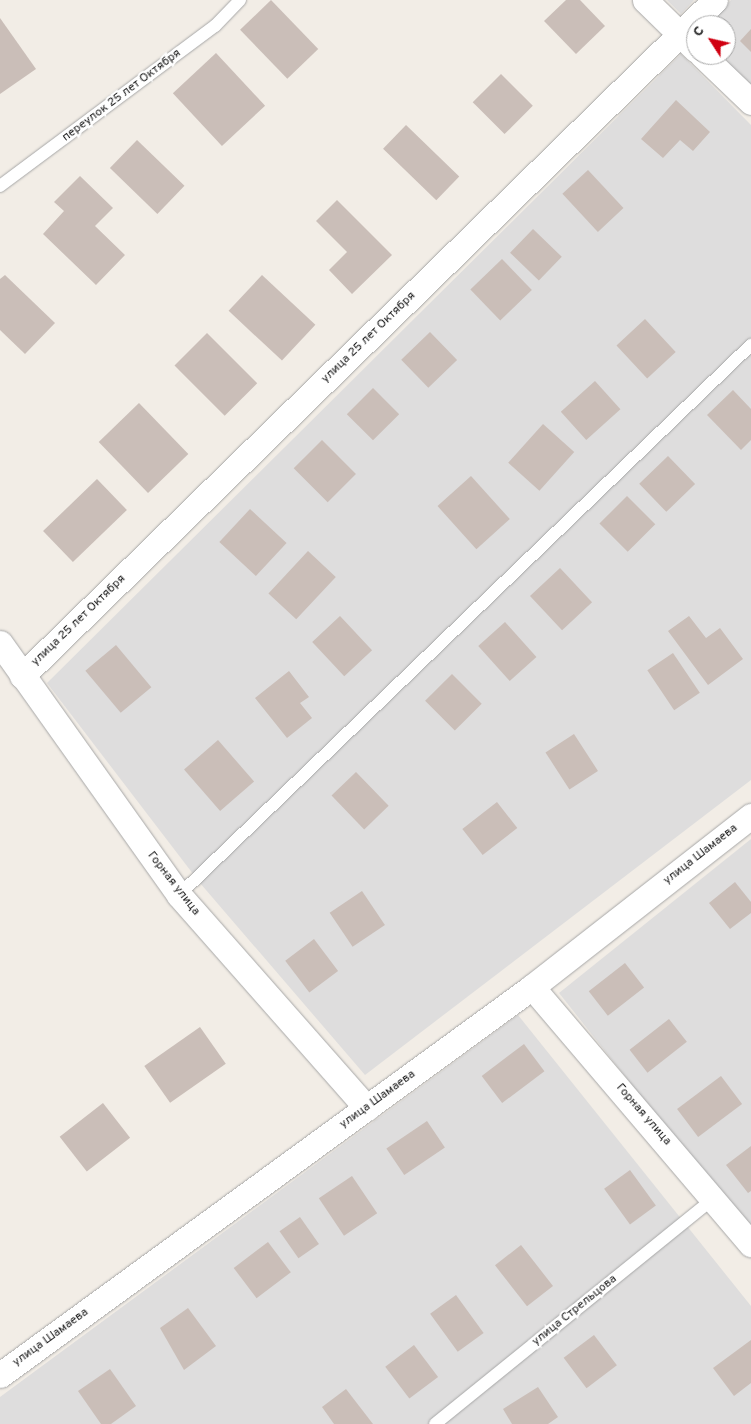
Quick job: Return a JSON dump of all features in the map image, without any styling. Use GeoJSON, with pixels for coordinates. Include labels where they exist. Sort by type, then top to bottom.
{"type":"FeatureCollection","features":[{"type":"Feature","properties":{"kind":"street"},"geometry":{"type":"LineString","coordinates":[[645,0],[686,40]]}},
{"type":"Feature","properties":{"kind":"street","name":"улица 25 лет Октября"},"geometry":{"type":"LineString","coordinates":[[705,15],[714,0]]}},
{"type":"Feature","properties":{"kind":"street","name":"улица 25 лет Октября"},"geometry":{"type":"LineString","coordinates":[[22,676],[686,44]]}},
{"type":"Feature","properties":{"kind":"street"},"geometry":{"type":"LineString","coordinates":[[712,65],[751,102]]}},
{"type":"Feature","properties":{"kind":"street","name":"Горная улица"},"geometry":{"type":"LineString","coordinates":[[0,643],[179,896],[367,1108]]}},
{"type":"Feature","properties":{"kind":"street","name":"улица Шамаева"},"geometry":{"type":"LineString","coordinates":[[0,1376],[532,987],[751,816]]}},
{"type":"Feature","properties":{"kind":"street","name":"Горная улица"},"geometry":{"type":"LineString","coordinates":[[532,987],[715,1197],[751,1244]]}},
{"type":"Feature","properties":{"kind":"lane","name":"переулок 25 лет Октября"},"geometry":{"type":"LineString","coordinates":[[0,186],[215,26],[240,0]]}},
{"type":"Feature","properties":{"kind":"lane"},"geometry":{"type":"LineString","coordinates":[[179,896],[751,345]]}},
{"type":"Feature","properties":{"kind":"lane","name":"улица Стрельцова"},"geometry":{"type":"LineString","coordinates":[[435,1424],[715,1197]]}},
{"type":"Feature","properties":{"kind":"shaded area"},"geometry":{"type":"Polygon","coordinates":[[[667,0],[694,0],[681,14],[667,0]]]}},
{"type":"Feature","properties":{"kind":"shaded area"},"geometry":{"type":"Polygon","coordinates":[[[731,0],[751,0],[751,85],[730,65],[736,65],[736,15],[717,15],[731,0]]]}},
{"type":"Feature","properties":{"kind":"shaded area"},"geometry":{"type":"Polygon","coordinates":[[[681,54],[686,59],[686,65],[692,65],[751,125],[751,780],[365,1075],[200,883],[47,683],[681,54]]]}},
{"type":"Feature","properties":{"kind":"shaded area"},"geometry":{"type":"Polygon","coordinates":[[[751,839],[751,1235],[559,993],[751,839]]]}},
{"type":"Feature","properties":{"kind":"shaded area"},"geometry":{"type":"Polygon","coordinates":[[[518,1015],[751,1306],[751,1424],[0,1424],[0,1397],[518,1015]]]}},
{"type":"Feature","properties":{"kind":"building"},"geometry":{"type":"Polygon","coordinates":[[[271,0],[318,49],[287,79],[240,30],[271,0]]]}},
{"type":"Feature","properties":{"kind":"building"},"geometry":{"type":"Polygon","coordinates":[[[566,0],[580,0],[605,26],[576,54],[544,21],[566,0]]]}},
{"type":"Feature","properties":{"kind":"building"},"geometry":{"type":"Polygon","coordinates":[[[0,18],[36,69],[0,94],[0,18]]]}},
{"type":"Feature","properties":{"kind":"building"},"geometry":{"type":"Polygon","coordinates":[[[751,29],[751,52],[740,41],[751,29]]]}},
{"type":"Feature","properties":{"kind":"building"},"geometry":{"type":"Polygon","coordinates":[[[216,53],[265,106],[222,146],[173,93],[216,53]]]}},
{"type":"Feature","properties":{"kind":"building"},"geometry":{"type":"Polygon","coordinates":[[[501,74],[533,106],[505,134],[473,102],[501,74]]]}},
{"type":"Feature","properties":{"kind":"building"},"geometry":{"type":"Polygon","coordinates":[[[676,100],[710,132],[693,151],[680,140],[663,158],[641,139],[676,100]]]}},
{"type":"Feature","properties":{"kind":"building"},"geometry":{"type":"Polygon","coordinates":[[[406,125],[459,176],[436,200],[383,149],[406,125]]]}},
{"type":"Feature","properties":{"kind":"building"},"geometry":{"type":"Polygon","coordinates":[[[137,140],[184,186],[157,214],[110,168],[137,140]]]}},
{"type":"Feature","properties":{"kind":"building"},"geometry":{"type":"Polygon","coordinates":[[[588,170],[623,208],[598,232],[562,194],[588,170]]]}},
{"type":"Feature","properties":{"kind":"building"},"geometry":{"type":"Polygon","coordinates":[[[80,176],[113,208],[95,226],[125,255],[96,285],[43,234],[64,211],[54,202],[80,176]]]}},
{"type":"Feature","properties":{"kind":"building"},"geometry":{"type":"Polygon","coordinates":[[[337,200],[392,255],[352,294],[329,270],[347,252],[316,221],[337,200]]]}},
{"type":"Feature","properties":{"kind":"building"},"geometry":{"type":"Polygon","coordinates":[[[533,229],[562,257],[539,281],[510,253],[533,229]]]}},
{"type":"Feature","properties":{"kind":"building"},"geometry":{"type":"Polygon","coordinates":[[[502,259],[532,290],[500,320],[470,290],[502,259]]]}},
{"type":"Feature","properties":{"kind":"building"},"geometry":{"type":"Polygon","coordinates":[[[5,275],[55,323],[25,354],[0,330],[0,279],[5,275]]]}},
{"type":"Feature","properties":{"kind":"building"},"geometry":{"type":"Polygon","coordinates":[[[262,275],[315,325],[282,361],[229,311],[262,275]]]}},
{"type":"Feature","properties":{"kind":"building"},"geometry":{"type":"Polygon","coordinates":[[[645,319],[676,352],[647,379],[616,346],[645,319]]]}},
{"type":"Feature","properties":{"kind":"building"},"geometry":{"type":"Polygon","coordinates":[[[430,332],[457,360],[428,388],[401,360],[430,332]]]}},
{"type":"Feature","properties":{"kind":"building"},"geometry":{"type":"Polygon","coordinates":[[[207,333],[257,383],[225,416],[174,366],[207,333]]]}},
{"type":"Feature","properties":{"kind":"building"},"geometry":{"type":"Polygon","coordinates":[[[595,381],[620,409],[586,440],[561,412],[595,381]]]}},
{"type":"Feature","properties":{"kind":"building"},"geometry":{"type":"Polygon","coordinates":[[[373,388],[399,414],[373,440],[347,414],[373,388]]]}},
{"type":"Feature","properties":{"kind":"building"},"geometry":{"type":"Polygon","coordinates":[[[733,390],[751,409],[751,440],[741,450],[707,415],[733,390]]]}},
{"type":"Feature","properties":{"kind":"building"},"geometry":{"type":"Polygon","coordinates":[[[139,403],[188,454],[148,493],[99,442],[139,403]]]}},
{"type":"Feature","properties":{"kind":"building"},"geometry":{"type":"Polygon","coordinates":[[[543,424],[574,452],[539,491],[508,463],[543,424]]]}},
{"type":"Feature","properties":{"kind":"building"},"geometry":{"type":"Polygon","coordinates":[[[322,440],[356,474],[328,502],[294,468],[322,440]]]}},
{"type":"Feature","properties":{"kind":"building"},"geometry":{"type":"Polygon","coordinates":[[[668,456],[695,484],[666,512],[639,484],[668,456]]]}},
{"type":"Feature","properties":{"kind":"building"},"geometry":{"type":"Polygon","coordinates":[[[471,476],[510,519],[476,549],[438,506],[471,476]]]}},
{"type":"Feature","properties":{"kind":"building"},"geometry":{"type":"Polygon","coordinates":[[[97,479],[127,510],[73,562],[43,531],[97,479]]]}},
{"type":"Feature","properties":{"kind":"building"},"geometry":{"type":"Polygon","coordinates":[[[627,496],[655,524],[628,552],[599,524],[627,496]]]}},
{"type":"Feature","properties":{"kind":"building"},"geometry":{"type":"Polygon","coordinates":[[[250,509],[287,543],[256,576],[219,542],[250,509]]]}},
{"type":"Feature","properties":{"kind":"building"},"geometry":{"type":"Polygon","coordinates":[[[308,551],[336,577],[296,619],[268,593],[308,551]]]}},
{"type":"Feature","properties":{"kind":"building"},"geometry":{"type":"Polygon","coordinates":[[[560,568],[592,602],[562,630],[530,596],[560,568]]]}},
{"type":"Feature","properties":{"kind":"building"},"geometry":{"type":"Polygon","coordinates":[[[340,616],[372,650],[344,676],[312,642],[340,616]]]}},
{"type":"Feature","properties":{"kind":"building"},"geometry":{"type":"Polygon","coordinates":[[[689,616],[706,638],[720,628],[743,659],[708,685],[668,631],[689,616]]]}},
{"type":"Feature","properties":{"kind":"building"},"geometry":{"type":"Polygon","coordinates":[[[505,622],[536,657],[510,681],[478,646],[505,622]]]}},
{"type":"Feature","properties":{"kind":"building"},"geometry":{"type":"Polygon","coordinates":[[[116,645],[151,687],[121,713],[85,671],[116,645]]]}},
{"type":"Feature","properties":{"kind":"building"},"geometry":{"type":"Polygon","coordinates":[[[673,653],[700,693],[674,710],[647,670],[673,653]]]}},
{"type":"Feature","properties":{"kind":"building"},"geometry":{"type":"Polygon","coordinates":[[[289,671],[309,697],[300,703],[312,718],[287,738],[255,698],[289,671]]]}},
{"type":"Feature","properties":{"kind":"building"},"geometry":{"type":"Polygon","coordinates":[[[452,674],[482,704],[455,731],[425,701],[452,674]]]}},
{"type":"Feature","properties":{"kind":"building"},"geometry":{"type":"Polygon","coordinates":[[[574,734],[598,771],[569,789],[545,753],[574,734]]]}},
{"type":"Feature","properties":{"kind":"building"},"geometry":{"type":"Polygon","coordinates":[[[218,740],[254,782],[220,811],[184,770],[218,740]]]}},
{"type":"Feature","properties":{"kind":"building"},"geometry":{"type":"Polygon","coordinates":[[[356,772],[389,806],[364,829],[332,796],[356,772]]]}},
{"type":"Feature","properties":{"kind":"building"},"geometry":{"type":"Polygon","coordinates":[[[497,802],[517,828],[483,855],[462,829],[497,802]]]}},
{"type":"Feature","properties":{"kind":"building"},"geometry":{"type":"Polygon","coordinates":[[[735,882],[751,902],[751,913],[730,929],[709,903],[735,882]]]}},
{"type":"Feature","properties":{"kind":"building"},"geometry":{"type":"Polygon","coordinates":[[[362,891],[385,925],[353,947],[330,913],[362,891]]]}},
{"type":"Feature","properties":{"kind":"building"},"geometry":{"type":"Polygon","coordinates":[[[314,939],[338,971],[309,993],[285,961],[314,939]]]}},
{"type":"Feature","properties":{"kind":"building"},"geometry":{"type":"Polygon","coordinates":[[[625,963],[644,987],[608,1016],[589,991],[625,963]]]}},
{"type":"Feature","properties":{"kind":"building"},"geometry":{"type":"Polygon","coordinates":[[[669,1019],[687,1042],[647,1073],[630,1050],[669,1019]]]}},
{"type":"Feature","properties":{"kind":"building"},"geometry":{"type":"Polygon","coordinates":[[[200,1027],[226,1064],[170,1103],[144,1066],[200,1027]]]}},
{"type":"Feature","properties":{"kind":"building"},"geometry":{"type":"Polygon","coordinates":[[[524,1044],[544,1071],[502,1103],[482,1076],[524,1044]]]}},
{"type":"Feature","properties":{"kind":"building"},"geometry":{"type":"Polygon","coordinates":[[[721,1076],[742,1104],[698,1137],[677,1109],[721,1076]]]}},
{"type":"Feature","properties":{"kind":"building"},"geometry":{"type":"Polygon","coordinates":[[[103,1103],[130,1138],[87,1172],[60,1137],[103,1103]]]}},
{"type":"Feature","properties":{"kind":"building"},"geometry":{"type":"Polygon","coordinates":[[[427,1121],[445,1148],[404,1175],[386,1148],[427,1121]]]}},
{"type":"Feature","properties":{"kind":"building"},"geometry":{"type":"Polygon","coordinates":[[[751,1146],[751,1191],[748,1193],[726,1165],[751,1146]]]}},
{"type":"Feature","properties":{"kind":"building"},"geometry":{"type":"Polygon","coordinates":[[[630,1170],[656,1206],[630,1224],[604,1189],[630,1170]]]}},
{"type":"Feature","properties":{"kind":"building"},"geometry":{"type":"Polygon","coordinates":[[[352,1176],[377,1213],[344,1236],[319,1198],[352,1176]]]}},
{"type":"Feature","properties":{"kind":"building"},"geometry":{"type":"Polygon","coordinates":[[[300,1217],[319,1244],[298,1258],[280,1231],[300,1217]]]}},
{"type":"Feature","properties":{"kind":"building"},"geometry":{"type":"Polygon","coordinates":[[[268,1242],[291,1272],[257,1298],[234,1268],[268,1242]]]}},
{"type":"Feature","properties":{"kind":"building"},"geometry":{"type":"Polygon","coordinates":[[[521,1245],[553,1286],[527,1306],[495,1265],[521,1245]]]}},
{"type":"Feature","properties":{"kind":"building"},"geometry":{"type":"Polygon","coordinates":[[[456,1295],[484,1333],[458,1352],[430,1314],[456,1295]]]}},
{"type":"Feature","properties":{"kind":"building"},"geometry":{"type":"Polygon","coordinates":[[[188,1308],[216,1346],[184,1370],[160,1328],[188,1308]]]}},
{"type":"Feature","properties":{"kind":"building"},"geometry":{"type":"Polygon","coordinates":[[[594,1335],[617,1365],[587,1388],[564,1358],[594,1335]]]}},
{"type":"Feature","properties":{"kind":"building"},"geometry":{"type":"Polygon","coordinates":[[[751,1340],[751,1383],[734,1396],[713,1368],[751,1340]]]}},
{"type":"Feature","properties":{"kind":"building"},"geometry":{"type":"Polygon","coordinates":[[[414,1345],[438,1377],[409,1399],[385,1367],[414,1345]]]}},
{"type":"Feature","properties":{"kind":"building"},"geometry":{"type":"Polygon","coordinates":[[[110,1369],[136,1406],[111,1424],[101,1424],[78,1391],[110,1369]]]}},
{"type":"Feature","properties":{"kind":"building"},"geometry":{"type":"Polygon","coordinates":[[[538,1387],[558,1417],[548,1424],[512,1424],[503,1409],[538,1387]]]}},
{"type":"Feature","properties":{"kind":"building"},"geometry":{"type":"Polygon","coordinates":[[[346,1389],[373,1424],[334,1424],[322,1407],[346,1389]]]}}]}
